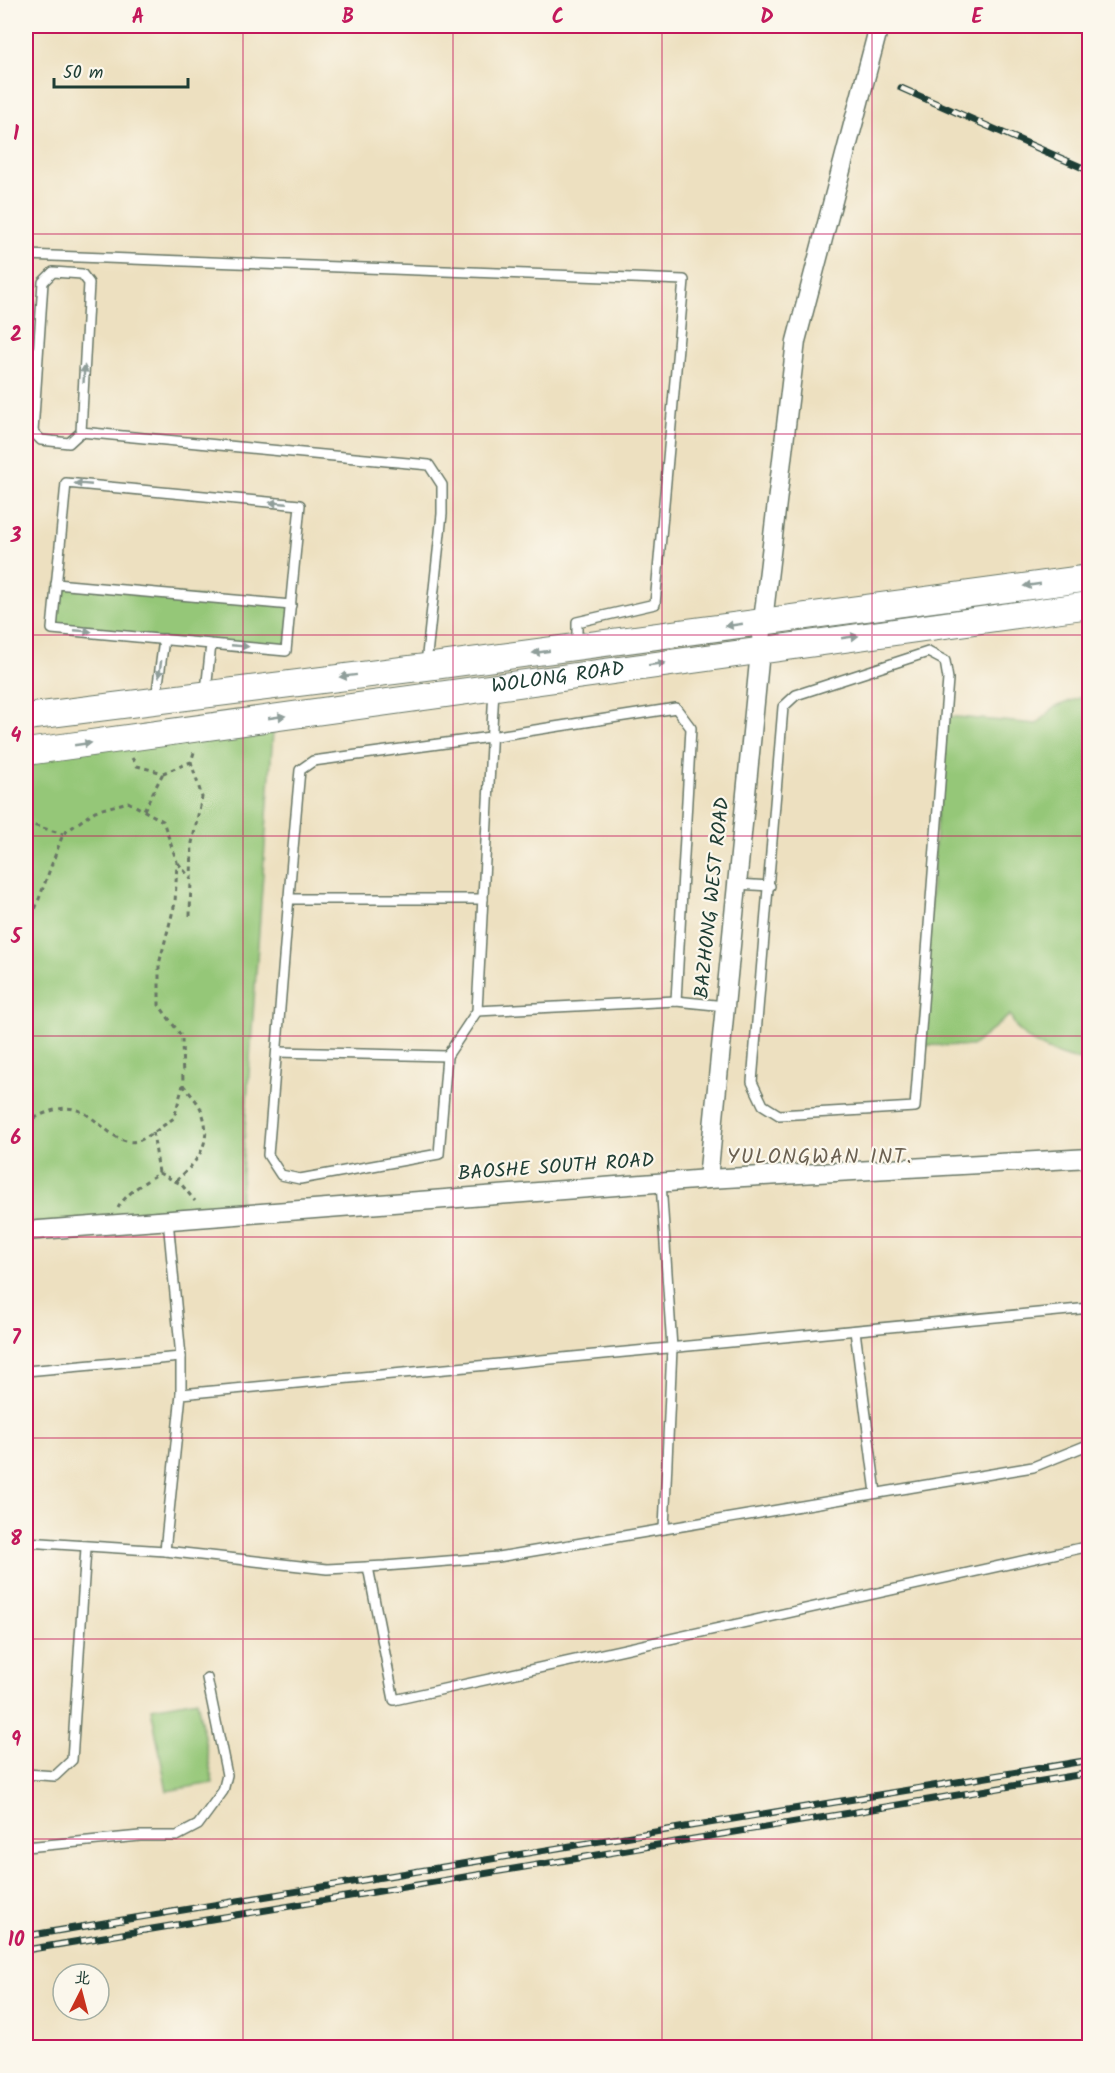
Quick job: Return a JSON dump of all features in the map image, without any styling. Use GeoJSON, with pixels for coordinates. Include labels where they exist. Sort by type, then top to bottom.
{"type":"FeatureCollection","features":[{"type":"Feature","properties":{"kind":"main road","name":"WOLONG ROAD"},"geometry":{"type":"LineString","coordinates":[[26,717],[426,667],[1089,578]]}},
{"type":"Feature","properties":{"kind":"main road","name":"WOLONG ROAD"},"geometry":{"type":"LineString","coordinates":[[26,752],[1089,605]]}},
{"type":"Feature","properties":{"kind":"street","name":"BAZHONG WEST ROAD"},"geometry":{"type":"LineString","coordinates":[[708,1179],[763,621],[796,341],[879,26]]}},
{"type":"Feature","properties":{"kind":"street","name":"BAOSHE SOUTH ROAD"},"geometry":{"type":"LineString","coordinates":[[26,1231],[708,1179],[1089,1158]]}},
{"type":"Feature","properties":{"kind":"lane"},"geometry":{"type":"LineString","coordinates":[[26,255],[684,280],[655,604],[577,622],[577,647]]}},
{"type":"Feature","properties":{"kind":"lane"},"geometry":{"type":"LineString","coordinates":[[63,257],[64,273]]}},
{"type":"Feature","properties":{"kind":"lane"},"geometry":{"type":"LineString","coordinates":[[52,272],[81,274],[89,284],[81,432],[69,443],[41,440],[33,432],[44,282],[52,272]]}},
{"type":"Feature","properties":{"kind":"lane"},"geometry":{"type":"LineString","coordinates":[[81,432],[429,465],[442,485],[442,514],[426,667]]}},
{"type":"Feature","properties":{"kind":"lane"},"geometry":{"type":"LineString","coordinates":[[66,483],[300,505],[291,605],[286,651],[52,628],[66,483]]}},
{"type":"Feature","properties":{"kind":"lane"},"geometry":{"type":"LineString","coordinates":[[56,584],[291,605]]}},
{"type":"Feature","properties":{"kind":"lane"},"geometry":{"type":"LineString","coordinates":[[156,700],[164,639]]}},
{"type":"Feature","properties":{"kind":"lane"},"geometry":{"type":"LineString","coordinates":[[206,694],[211,644]]}},
{"type":"Feature","properties":{"kind":"lane"},"geometry":{"type":"LineString","coordinates":[[928,652],[945,661],[948,679],[915,1107],[779,1115],[763,1106],[752,1082],[770,886],[783,708],[796,695],[928,652]]}},
{"type":"Feature","properties":{"kind":"lane"},"geometry":{"type":"LineString","coordinates":[[494,687],[490,737],[477,1011],[447,1056],[439,1154],[300,1179],[280,1175],[268,1155],[300,770],[313,761],[490,737],[676,708],[692,728],[676,1001]]}},
{"type":"Feature","properties":{"kind":"lane"},"geometry":{"type":"LineString","coordinates":[[737,884],[770,886]]}},
{"type":"Feature","properties":{"kind":"lane"},"geometry":{"type":"LineString","coordinates":[[288,899],[483,899]]}},
{"type":"Feature","properties":{"kind":"lane"},"geometry":{"type":"LineString","coordinates":[[477,1011],[676,1001],[725,1006]]}},
{"type":"Feature","properties":{"kind":"lane"},"geometry":{"type":"LineString","coordinates":[[277,1052],[447,1056]]}},
{"type":"Feature","properties":{"kind":"lane"},"geometry":{"type":"LineString","coordinates":[[661,1183],[672,1348],[664,1529]]}},
{"type":"Feature","properties":{"kind":"lane"},"geometry":{"type":"LineString","coordinates":[[165,1551],[181,1394],[181,1357],[168,1220]]}},
{"type":"Feature","properties":{"kind":"lane"},"geometry":{"type":"LineString","coordinates":[[181,1394],[1089,1308]]}},
{"type":"Feature","properties":{"kind":"lane"},"geometry":{"type":"LineString","coordinates":[[855,1330],[876,1493]]}},
{"type":"Feature","properties":{"kind":"lane"},"geometry":{"type":"LineString","coordinates":[[26,1371],[181,1357]]}},
{"type":"Feature","properties":{"kind":"lane"},"geometry":{"type":"LineString","coordinates":[[26,1542],[86,1548],[165,1551],[327,1569],[498,1557],[1033,1467],[1089,1444]]}},
{"type":"Feature","properties":{"kind":"lane"},"geometry":{"type":"LineString","coordinates":[[368,1567],[394,1700],[1089,1546]]}},
{"type":"Feature","properties":{"kind":"lane"},"geometry":{"type":"LineString","coordinates":[[26,1774],[55,1776],[72,1760],[86,1548]]}},
{"type":"Feature","properties":{"kind":"lane"},"geometry":{"type":"LineString","coordinates":[[26,1847],[140,1836],[177,1836],[198,1825],[223,1791],[227,1775],[207,1678]]}},
{"type":"Feature","properties":{"kind":"path"},"geometry":{"type":"LineString","coordinates":[[190,916],[192,843],[202,797],[191,762],[202,728]]}},
{"type":"Feature","properties":{"kind":"path"},"geometry":{"type":"LineString","coordinates":[[120,739],[137,766],[163,773],[191,762]]}},
{"type":"Feature","properties":{"kind":"path"},"geometry":{"type":"LineString","coordinates":[[144,810],[163,773]]}},
{"type":"Feature","properties":{"kind":"path"},"geometry":{"type":"LineString","coordinates":[[26,934],[63,834],[95,811],[128,802],[163,821],[177,862],[191,879]]}},
{"type":"Feature","properties":{"kind":"path"},"geometry":{"type":"LineString","coordinates":[[26,823],[63,834]]}},
{"type":"Feature","properties":{"kind":"path"},"geometry":{"type":"LineString","coordinates":[[26,1122],[49,1111],[73,1108],[95,1120],[122,1141],[139,1141],[174,1118],[183,1085],[182,1037],[159,1005],[159,964],[175,903],[177,862]]}},
{"type":"Feature","properties":{"kind":"path"},"geometry":{"type":"LineString","coordinates":[[176,1181],[195,1163],[207,1136],[202,1110],[183,1085]]}},
{"type":"Feature","properties":{"kind":"path"},"geometry":{"type":"LineString","coordinates":[[153,1132],[159,1173]]}},
{"type":"Feature","properties":{"kind":"path"},"geometry":{"type":"LineString","coordinates":[[159,1173],[181,1184],[208,1217]]}},
{"type":"Feature","properties":{"kind":"path"},"geometry":{"type":"LineString","coordinates":[[107,1225],[122,1200],[159,1173]]}},
{"type":"Feature","properties":{"kind":"green space"},"geometry":{"type":"Polygon","coordinates":[[[56,584],[291,605],[286,651],[52,629],[56,584]]]}},
{"type":"Feature","properties":{"kind":"green space"},"geometry":{"type":"Polygon","coordinates":[[[1089,694],[1089,1060],[1071,1058],[1040,1046],[1023,1034],[1010,1015],[972,1046],[919,1045],[945,716],[1037,724],[1055,707],[1089,694]]]}},
{"type":"Feature","properties":{"kind":"green space"},"geometry":{"type":"Polygon","coordinates":[[[274,717],[239,1215],[26,1231],[26,752],[274,717]]]}},
{"type":"Feature","properties":{"kind":"green space"},"geometry":{"type":"Polygon","coordinates":[[[197,1700],[213,1783],[167,1791],[151,1708],[197,1700]]]}},
{"type":"Feature","properties":{"kind":"railway"},"geometry":{"type":"LineString","coordinates":[[901,88],[1090,171]]}},
{"type":"Feature","properties":{"kind":"railway"},"geometry":{"type":"LineString","coordinates":[[26,1936],[1090,1760]]}},
{"type":"Feature","properties":{"kind":"railway"},"geometry":{"type":"LineString","coordinates":[[26,1950],[1090,1773]]}},
{"type":"Feature","properties":{"kind":"district","name":"YULONGWAN INT."},"geometry":{"type":"Point","coordinates":[820,1157]}}]}
